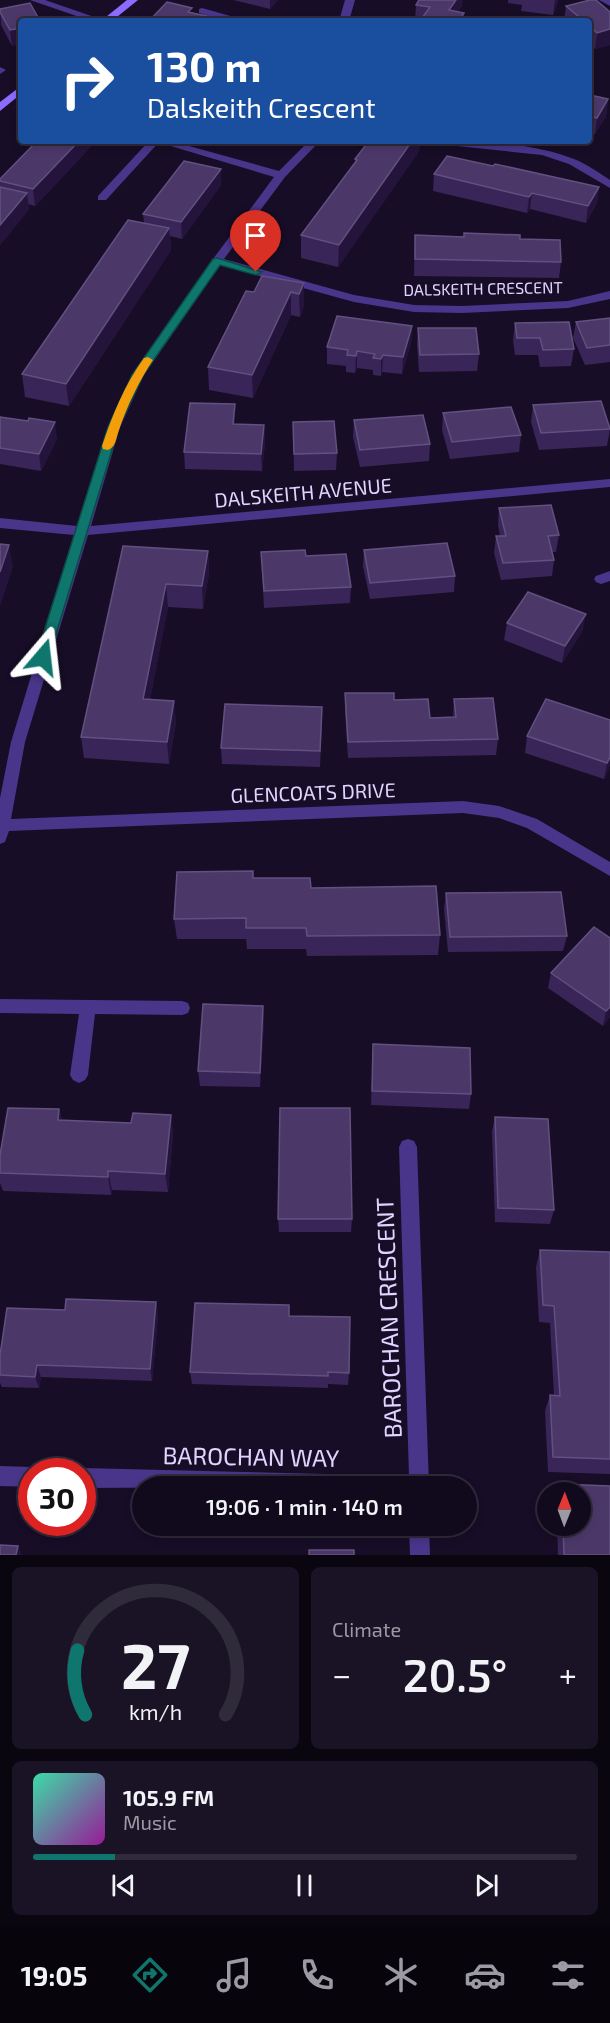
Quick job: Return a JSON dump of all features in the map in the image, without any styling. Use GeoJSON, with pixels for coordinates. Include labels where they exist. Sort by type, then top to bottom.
{"type":"FeatureCollection","features":[{"type":"Feature","properties":{"kind":"street"},"geometry":{"type":"LineString","coordinates":[[34,0],[91,18]]}},
{"type":"Feature","properties":{"kind":"street"},"geometry":{"type":"LineString","coordinates":[[110,18],[133,0]]}},
{"type":"Feature","properties":{"kind":"street"},"geometry":{"type":"LineString","coordinates":[[345,18],[350,0]]}},
{"type":"Feature","properties":{"kind":"street"},"geometry":{"type":"LineString","coordinates":[[604,0],[610,3]]}},
{"type":"Feature","properties":{"kind":"street"},"geometry":{"type":"LineString","coordinates":[[202,11],[227,18]]}},
{"type":"Feature","properties":{"kind":"street"},"geometry":{"type":"LineString","coordinates":[[0,108],[18,92]]}},
{"type":"Feature","properties":{"kind":"street"},"geometry":{"type":"LineString","coordinates":[[102,198],[154,144]]}},
{"type":"Feature","properties":{"kind":"street"},"geometry":{"type":"LineString","coordinates":[[168,144],[281,175]]}},
{"type":"Feature","properties":{"kind":"street"},"geometry":{"type":"LineString","coordinates":[[1,831],[18,742],[114,427],[138,375],[217,261],[281,175],[312,144]]}},
{"type":"Feature","properties":{"kind":"street"},"geometry":{"type":"LineString","coordinates":[[467,144],[543,152],[573,162],[610,185]]}},
{"type":"Feature","properties":{"kind":"street","name":"DALSKEITH CRESCENT"},"geometry":{"type":"LineString","coordinates":[[217,261],[356,298],[402,307],[485,308],[567,304],[601,299],[610,295]]}},
{"type":"Feature","properties":{"kind":"street","name":"DALSKEITH AVENUE"},"geometry":{"type":"LineString","coordinates":[[0,523],[81,531],[610,483]]}},
{"type":"Feature","properties":{"kind":"street","name":"GLENCOATS DRIVE"},"geometry":{"type":"LineString","coordinates":[[1,831],[463,807],[501,812],[528,821],[580,849],[610,870]]}},
{"type":"Feature","properties":{"kind":"street"},"geometry":{"type":"LineString","coordinates":[[0,1006],[182,1008]]}},
{"type":"Feature","properties":{"kind":"street"},"geometry":{"type":"LineString","coordinates":[[79,1075],[88,1008]]}},
{"type":"Feature","properties":{"kind":"street","name":"BAROCHAN CRESCENT"},"geometry":{"type":"LineString","coordinates":[[408,1147],[419,1476]]}},
{"type":"Feature","properties":{"kind":"street"},"geometry":{"type":"LineString","coordinates":[[0,1476],[18,1477]]}},
{"type":"Feature","properties":{"kind":"street","name":"BAROCHAN WAY"},"geometry":{"type":"LineString","coordinates":[[96,1478],[132,1479]]}},
{"type":"Feature","properties":{"kind":"street"},"geometry":{"type":"LineString","coordinates":[[419,1536],[420,1555]]}},
{"type":"Feature","properties":{"kind":"building"},"geometry":{"type":"Polygon","coordinates":[[[419,0],[456,0],[449,10],[464,13],[461,18],[422,18],[430,7],[416,5],[419,0]]]}},
{"type":"Feature","properties":{"kind":"building"},"geometry":{"type":"Polygon","coordinates":[[[596,0],[610,12],[610,29],[597,33],[592,28],[592,18],[580,18],[566,6],[596,0]]]}},
{"type":"Feature","properties":{"kind":"building"},"geometry":{"type":"Polygon","coordinates":[[[167,2],[192,8],[188,12],[216,18],[152,18],[167,2]]]}},
{"type":"Feature","properties":{"kind":"building"},"geometry":{"type":"Polygon","coordinates":[[[30,3],[38,18],[18,18],[18,29],[10,30],[0,9],[30,3]]]}},
{"type":"Feature","properties":{"kind":"building"},"geometry":{"type":"Polygon","coordinates":[[[592,95],[608,99],[597,118],[592,117],[592,95]]]}},
{"type":"Feature","properties":{"kind":"building"},"geometry":{"type":"Polygon","coordinates":[[[34,144],[76,144],[33,189],[0,181],[34,144]]]}},
{"type":"Feature","properties":{"kind":"building"},"geometry":{"type":"Polygon","coordinates":[[[367,144],[410,144],[339,245],[301,235],[357,160],[355,159],[367,144]]]}},
{"type":"Feature","properties":{"kind":"building"},"geometry":{"type":"Polygon","coordinates":[[[447,156],[599,187],[588,206],[532,193],[529,197],[434,174],[447,156]]]}},
{"type":"Feature","properties":{"kind":"building"},"geometry":{"type":"Polygon","coordinates":[[[184,161],[221,169],[181,222],[143,214],[184,161]]]}},
{"type":"Feature","properties":{"kind":"building"},"geometry":{"type":"Polygon","coordinates":[[[0,187],[27,193],[0,225],[0,187]]]}},
{"type":"Feature","properties":{"kind":"building"},"geometry":{"type":"Polygon","coordinates":[[[128,220],[169,228],[66,384],[22,374],[128,220]]]}},
{"type":"Feature","properties":{"kind":"building"},"geometry":{"type":"Polygon","coordinates":[[[464,233],[520,235],[520,239],[560,240],[561,262],[415,259],[415,235],[464,237],[464,233]]]}},
{"type":"Feature","properties":{"kind":"building"},"geometry":{"type":"Polygon","coordinates":[[[262,276],[304,283],[299,294],[291,292],[252,375],[208,367],[246,291],[254,292],[262,276]]]}},
{"type":"Feature","properties":{"kind":"building"},"geometry":{"type":"Polygon","coordinates":[[[337,316],[412,326],[403,357],[383,355],[381,359],[373,358],[375,354],[357,351],[356,356],[347,355],[348,350],[327,347],[337,316]]]}},
{"type":"Feature","properties":{"kind":"building"},"geometry":{"type":"Polygon","coordinates":[[[610,318],[610,345],[587,348],[576,322],[610,318]]]}},
{"type":"Feature","properties":{"kind":"building"},"geometry":{"type":"Polygon","coordinates":[[[569,322],[574,349],[543,350],[540,338],[517,338],[515,323],[569,322]]]}},
{"type":"Feature","properties":{"kind":"building"},"geometry":{"type":"Polygon","coordinates":[[[418,328],[476,328],[479,354],[420,355],[418,328]]]}},
{"type":"Feature","properties":{"kind":"building"},"geometry":{"type":"Polygon","coordinates":[[[601,401],[610,429],[541,433],[533,405],[601,401]]]}},
{"type":"Feature","properties":{"kind":"building"},"geometry":{"type":"Polygon","coordinates":[[[190,403],[235,404],[233,424],[264,425],[261,454],[184,452],[190,403]]]}},
{"type":"Feature","properties":{"kind":"building"},"geometry":{"type":"Polygon","coordinates":[[[511,407],[521,435],[452,442],[443,413],[511,407]]]}},
{"type":"Feature","properties":{"kind":"building"},"geometry":{"type":"Polygon","coordinates":[[[423,415],[430,444],[360,450],[354,420],[423,415]]]}},
{"type":"Feature","properties":{"kind":"building"},"geometry":{"type":"Polygon","coordinates":[[[0,417],[55,422],[39,454],[0,448],[0,417]]]}},
{"type":"Feature","properties":{"kind":"building"},"geometry":{"type":"Polygon","coordinates":[[[334,421],[337,453],[294,454],[293,422],[334,421]]]}},
{"type":"Feature","properties":{"kind":"building"},"geometry":{"type":"Polygon","coordinates":[[[551,505],[559,535],[548,536],[554,560],[503,563],[496,536],[506,536],[499,508],[551,505]]]}},
{"type":"Feature","properties":{"kind":"building"},"geometry":{"type":"Polygon","coordinates":[[[447,543],[455,576],[370,583],[364,550],[447,543]]]}},
{"type":"Feature","properties":{"kind":"building"},"geometry":{"type":"Polygon","coordinates":[[[0,544],[9,545],[0,572],[0,544]]]}},
{"type":"Feature","properties":{"kind":"building"},"geometry":{"type":"Polygon","coordinates":[[[123,546],[208,551],[202,586],[166,584],[143,699],[174,701],[167,742],[81,737],[123,546]]]}},
{"type":"Feature","properties":{"kind":"building"},"geometry":{"type":"Polygon","coordinates":[[[305,550],[306,556],[346,554],[351,587],[264,591],[261,552],[305,550]]]}},
{"type":"Feature","properties":{"kind":"building"},"geometry":{"type":"Polygon","coordinates":[[[528,592],[586,614],[565,646],[507,623],[528,592]]]}},
{"type":"Feature","properties":{"kind":"building"},"geometry":{"type":"Polygon","coordinates":[[[345,693],[394,693],[394,700],[428,699],[430,718],[456,717],[454,699],[493,698],[498,739],[348,742],[345,693]]]}},
{"type":"Feature","properties":{"kind":"building"},"geometry":{"type":"Polygon","coordinates":[[[546,699],[610,720],[610,757],[607,763],[527,736],[546,699]]]}},
{"type":"Feature","properties":{"kind":"building"},"geometry":{"type":"Polygon","coordinates":[[[225,704],[322,707],[320,751],[221,748],[225,704]]]}},
{"type":"Feature","properties":{"kind":"building"},"geometry":{"type":"Polygon","coordinates":[[[253,871],[253,878],[310,878],[311,888],[436,886],[440,935],[307,936],[306,928],[246,928],[246,918],[174,919],[177,872],[253,871]]]}},
{"type":"Feature","properties":{"kind":"building"},"geometry":{"type":"Polygon","coordinates":[[[561,892],[567,936],[450,937],[446,893],[561,892]]]}},
{"type":"Feature","properties":{"kind":"building"},"geometry":{"type":"Polygon","coordinates":[[[594,927],[610,938],[610,1007],[606,1011],[551,973],[594,927]]]}},
{"type":"Feature","properties":{"kind":"building"},"geometry":{"type":"Polygon","coordinates":[[[203,1004],[263,1006],[260,1073],[198,1071],[203,1004]]]}},
{"type":"Feature","properties":{"kind":"building"},"geometry":{"type":"Polygon","coordinates":[[[373,1044],[470,1048],[471,1094],[372,1091],[373,1044]]]}},
{"type":"Feature","properties":{"kind":"building"},"geometry":{"type":"Polygon","coordinates":[[[8,1108],[59,1109],[58,1120],[131,1123],[133,1113],[171,1115],[165,1174],[108,1171],[108,1177],[0,1173],[0,1155],[8,1108]]]}},
{"type":"Feature","properties":{"kind":"building"},"geometry":{"type":"Polygon","coordinates":[[[280,1108],[350,1108],[352,1219],[278,1219],[280,1108]]]}},
{"type":"Feature","properties":{"kind":"building"},"geometry":{"type":"Polygon","coordinates":[[[495,1117],[548,1119],[554,1210],[498,1208],[495,1117]]]}},
{"type":"Feature","properties":{"kind":"building"},"geometry":{"type":"Polygon","coordinates":[[[540,1250],[610,1252],[610,1459],[553,1457],[550,1395],[560,1396],[554,1306],[543,1305],[540,1250]]]}},
{"type":"Feature","properties":{"kind":"building"},"geometry":{"type":"Polygon","coordinates":[[[66,1299],[156,1302],[150,1369],[37,1365],[35,1377],[0,1375],[0,1355],[7,1308],[65,1310],[66,1299]]]}},
{"type":"Feature","properties":{"kind":"building"},"geometry":{"type":"Polygon","coordinates":[[[195,1303],[289,1305],[289,1316],[350,1317],[349,1373],[328,1372],[328,1376],[190,1372],[195,1303]]]}},
{"type":"Feature","properties":{"kind":"building"},"geometry":{"type":"Polygon","coordinates":[[[591,1485],[610,1486],[610,1555],[564,1555],[563,1536],[591,1536],[591,1485]]]}},
{"type":"Feature","properties":{"kind":"building"},"geometry":{"type":"Polygon","coordinates":[[[0,1545],[18,1546],[16,1555],[0,1555],[0,1545]]]}},
{"type":"Feature","properties":{"kind":"building"},"geometry":{"type":"Polygon","coordinates":[[[309,1550],[354,1550],[354,1555],[309,1555],[309,1550]]]}},
{"type":"Feature","properties":{"kind":"slow traffic"},"geometry":{"type":"LineString","coordinates":[[108,446],[114,427],[138,375],[148,360]]}},
{"type":"Feature","properties":{"kind":"route"},"geometry":{"type":"LineString","coordinates":[[43,657],[114,427],[138,375],[217,261],[256,272]]}}]}
